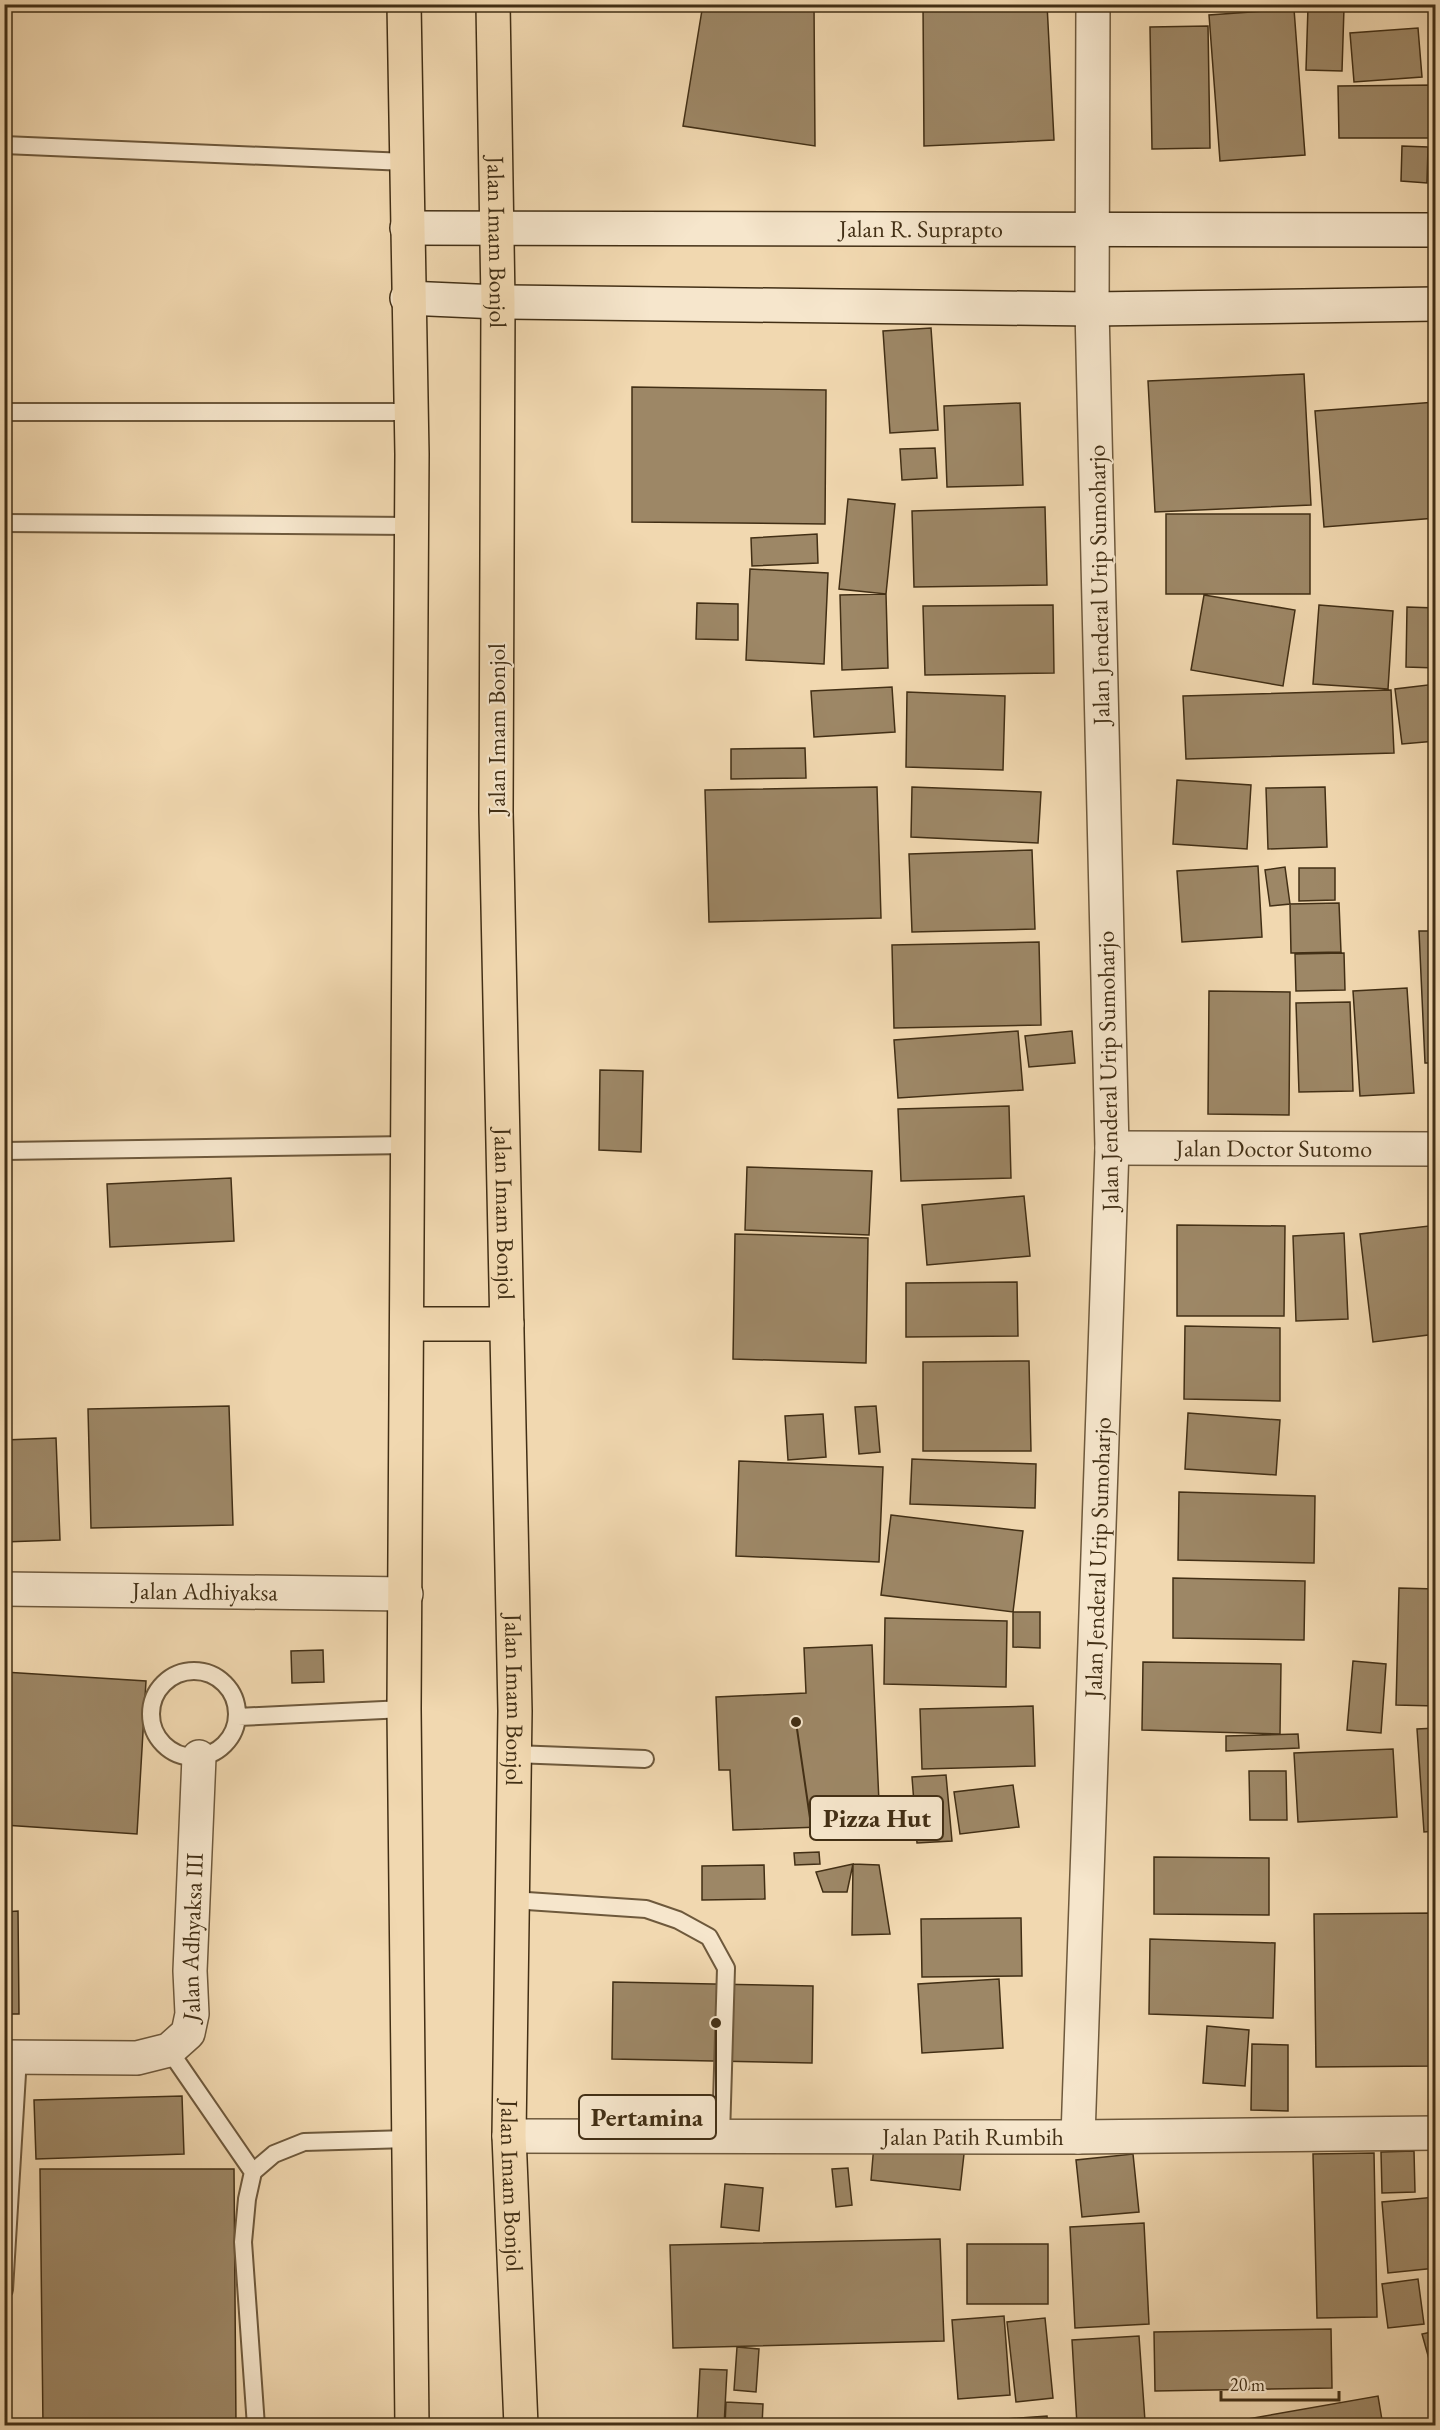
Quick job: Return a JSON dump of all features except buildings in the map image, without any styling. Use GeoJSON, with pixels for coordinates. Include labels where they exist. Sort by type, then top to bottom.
{"type":"FeatureCollection","features":[{"type":"Feature","properties":{"kind":"highway"},"geometry":{"type":"LineString","coordinates":[[404,4],[407,298],[412,412],[404,1709],[412,2426]]}},
{"type":"Feature","properties":{"kind":"highway","name":"Jalan Imam Bonjol"},"geometry":{"type":"LineString","coordinates":[[493,4],[494,148],[498,227],[496,812],[514,1754],[508,2136],[520,2426]]}},
{"type":"Feature","properties":{"kind":"highway"},"geometry":{"type":"LineString","coordinates":[[408,1324],[507,1324]]}},
{"type":"Feature","properties":{"kind":"street","name":"Jalan Jenderal Urip Sumoharjo"},"geometry":{"type":"LineString","coordinates":[[1078,2137],[1112,1148],[1092,309],[1093,4]]}},
{"type":"Feature","properties":{"kind":"street","name":"Jalan R. Suprapto"},"geometry":{"type":"LineString","coordinates":[[407,228],[1436,230]]}},
{"type":"Feature","properties":{"kind":"street"},"geometry":{"type":"LineString","coordinates":[[407,298],[498,302],[1092,309],[1436,304]]}},
{"type":"Feature","properties":{"kind":"street","name":"Jalan Doctor Sutomo"},"geometry":{"type":"LineString","coordinates":[[1112,1148],[1436,1149]]}},
{"type":"Feature","properties":{"kind":"street","name":"Jalan Adhiyaksa"},"geometry":{"type":"LineString","coordinates":[[4,1589],[406,1594]]}},
{"type":"Feature","properties":{"kind":"street","name":"Jalan Adhyaksa III"},"geometry":{"type":"LineString","coordinates":[[11,2057],[137,2058],[169,2050],[188,2033],[192,2014],[190,1971],[199,1757]]}},
{"type":"Feature","properties":{"kind":"street","name":"Jalan Patih Rumbih"},"geometry":{"type":"LineString","coordinates":[[508,2136],[1078,2137],[1436,2133]]}},
{"type":"Feature","properties":{"kind":"lane"},"geometry":{"type":"LineString","coordinates":[[4,145],[405,162]]}},
{"type":"Feature","properties":{"kind":"lane"},"geometry":{"type":"LineString","coordinates":[[4,412],[412,412]]}},
{"type":"Feature","properties":{"kind":"lane"},"geometry":{"type":"LineString","coordinates":[[4,523],[411,526]]}},
{"type":"Feature","properties":{"kind":"lane"},"geometry":{"type":"LineString","coordinates":[[4,1151],[408,1145]]}},
{"type":"Feature","properties":{"kind":"lane"},"geometry":{"type":"LineString","coordinates":[[189,1671],[205,1672],[218,1678],[230,1689],[236,1702],[238,1717],[234,1732],[225,1744],[213,1753],[199,1757],[184,1756],[170,1749],[159,1739],[153,1726],[151,1711],[154,1696],[163,1684],[175,1675],[189,1671]]}},
{"type":"Feature","properties":{"kind":"lane"},"geometry":{"type":"LineString","coordinates":[[238,1717],[404,1709]]}},
{"type":"Feature","properties":{"kind":"lane"},"geometry":{"type":"LineString","coordinates":[[514,1754],[645,1759]]}},
{"type":"Feature","properties":{"kind":"lane"},"geometry":{"type":"LineString","coordinates":[[512,1900],[646,1909],[678,1920],[709,1937],[726,1968],[721,2136]]}},
{"type":"Feature","properties":{"kind":"lane"},"geometry":{"type":"LineString","coordinates":[[169,2050],[253,2172]]}},
{"type":"Feature","properties":{"kind":"lane"},"geometry":{"type":"LineString","coordinates":[[4,2290],[11,2057]]}},
{"type":"Feature","properties":{"kind":"lane"},"geometry":{"type":"LineString","coordinates":[[256,2426],[243,2242],[247,2199],[253,2172],[274,2154],[304,2142],[408,2139]]}},
{"type":"Feature","properties":{"kind":"place","name":"Pizza Hut"},"geometry":{"type":"Point","coordinates":[796,1722]}},
{"type":"Feature","properties":{"kind":"place","name":"Pertamina"},"geometry":{"type":"Point","coordinates":[716,2023]}}]}
